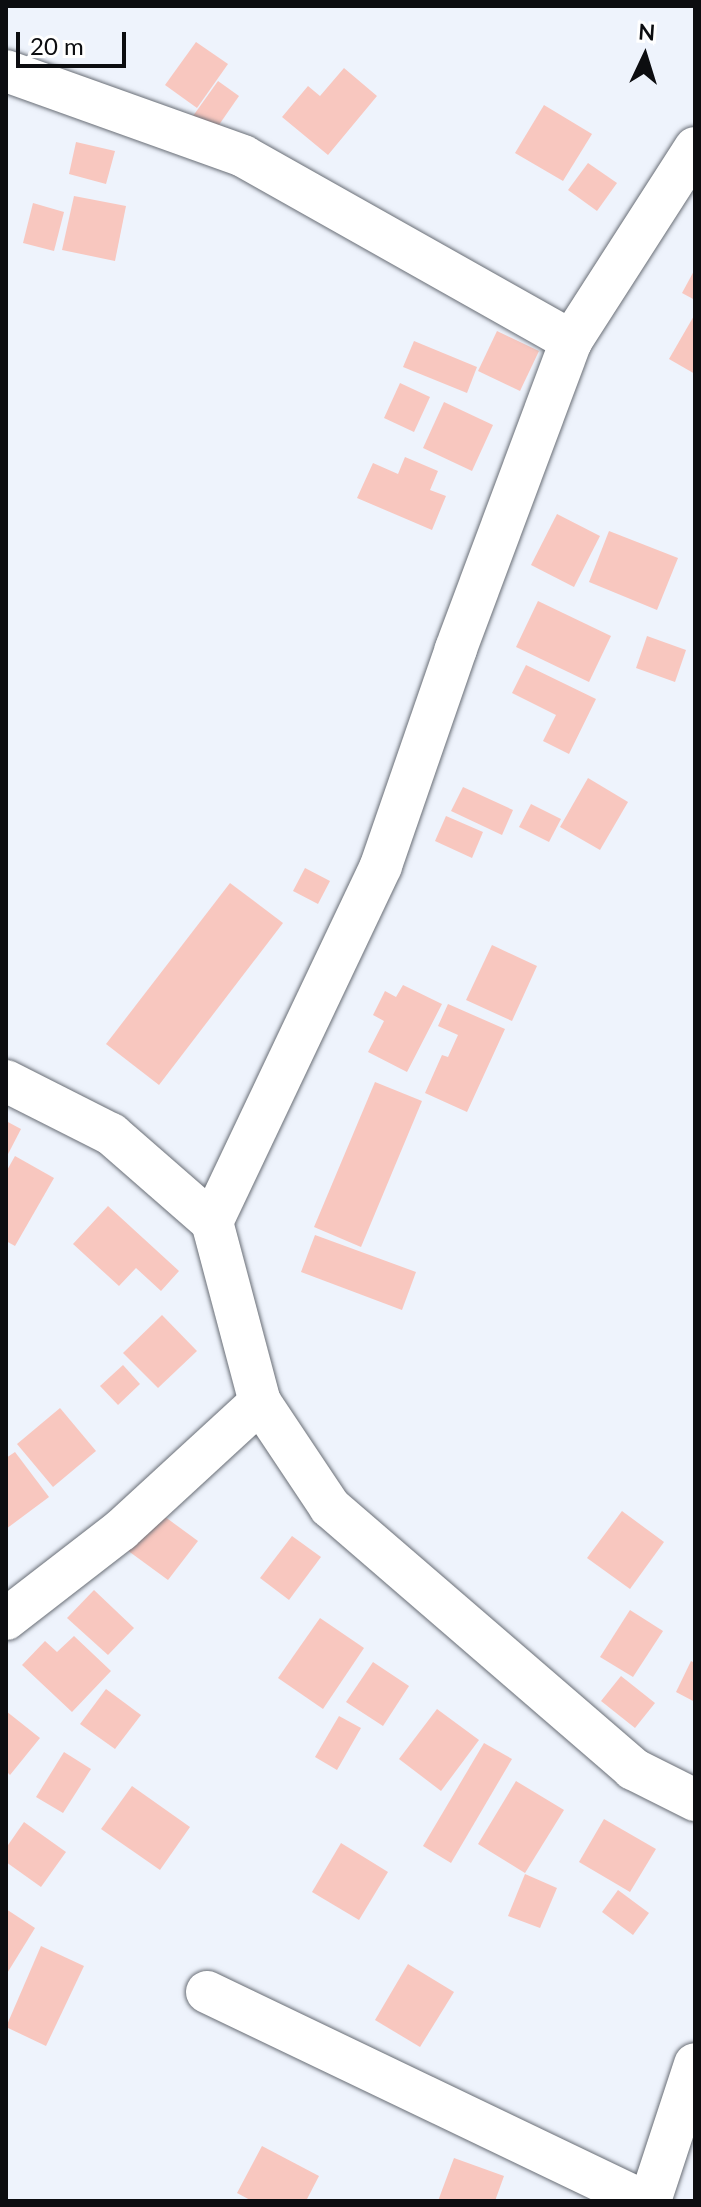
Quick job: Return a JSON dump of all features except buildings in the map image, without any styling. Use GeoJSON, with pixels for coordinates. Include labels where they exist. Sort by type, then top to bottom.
{"type":"FeatureCollection","features":[{"type":"Feature","properties":{"kind":"street"},"geometry":{"type":"LineString","coordinates":[[6,71],[243,156],[571,341]]}},
{"type":"Feature","properties":{"kind":"street"},"geometry":{"type":"LineString","coordinates":[[212,1222],[381,866],[456,649],[571,341],[695,148]]}},
{"type":"Feature","properties":{"kind":"street"},"geometry":{"type":"LineString","coordinates":[[6,1081],[111,1134],[212,1222],[260,1402],[330,1507],[633,1769],[695,1800]]}},
{"type":"Feature","properties":{"kind":"street"},"geometry":{"type":"LineString","coordinates":[[6,1619],[121,1530],[260,1402]]}},
{"type":"Feature","properties":{"kind":"street"},"geometry":{"type":"LineString","coordinates":[[207,1992],[647,2201],[695,2064]]}}]}
